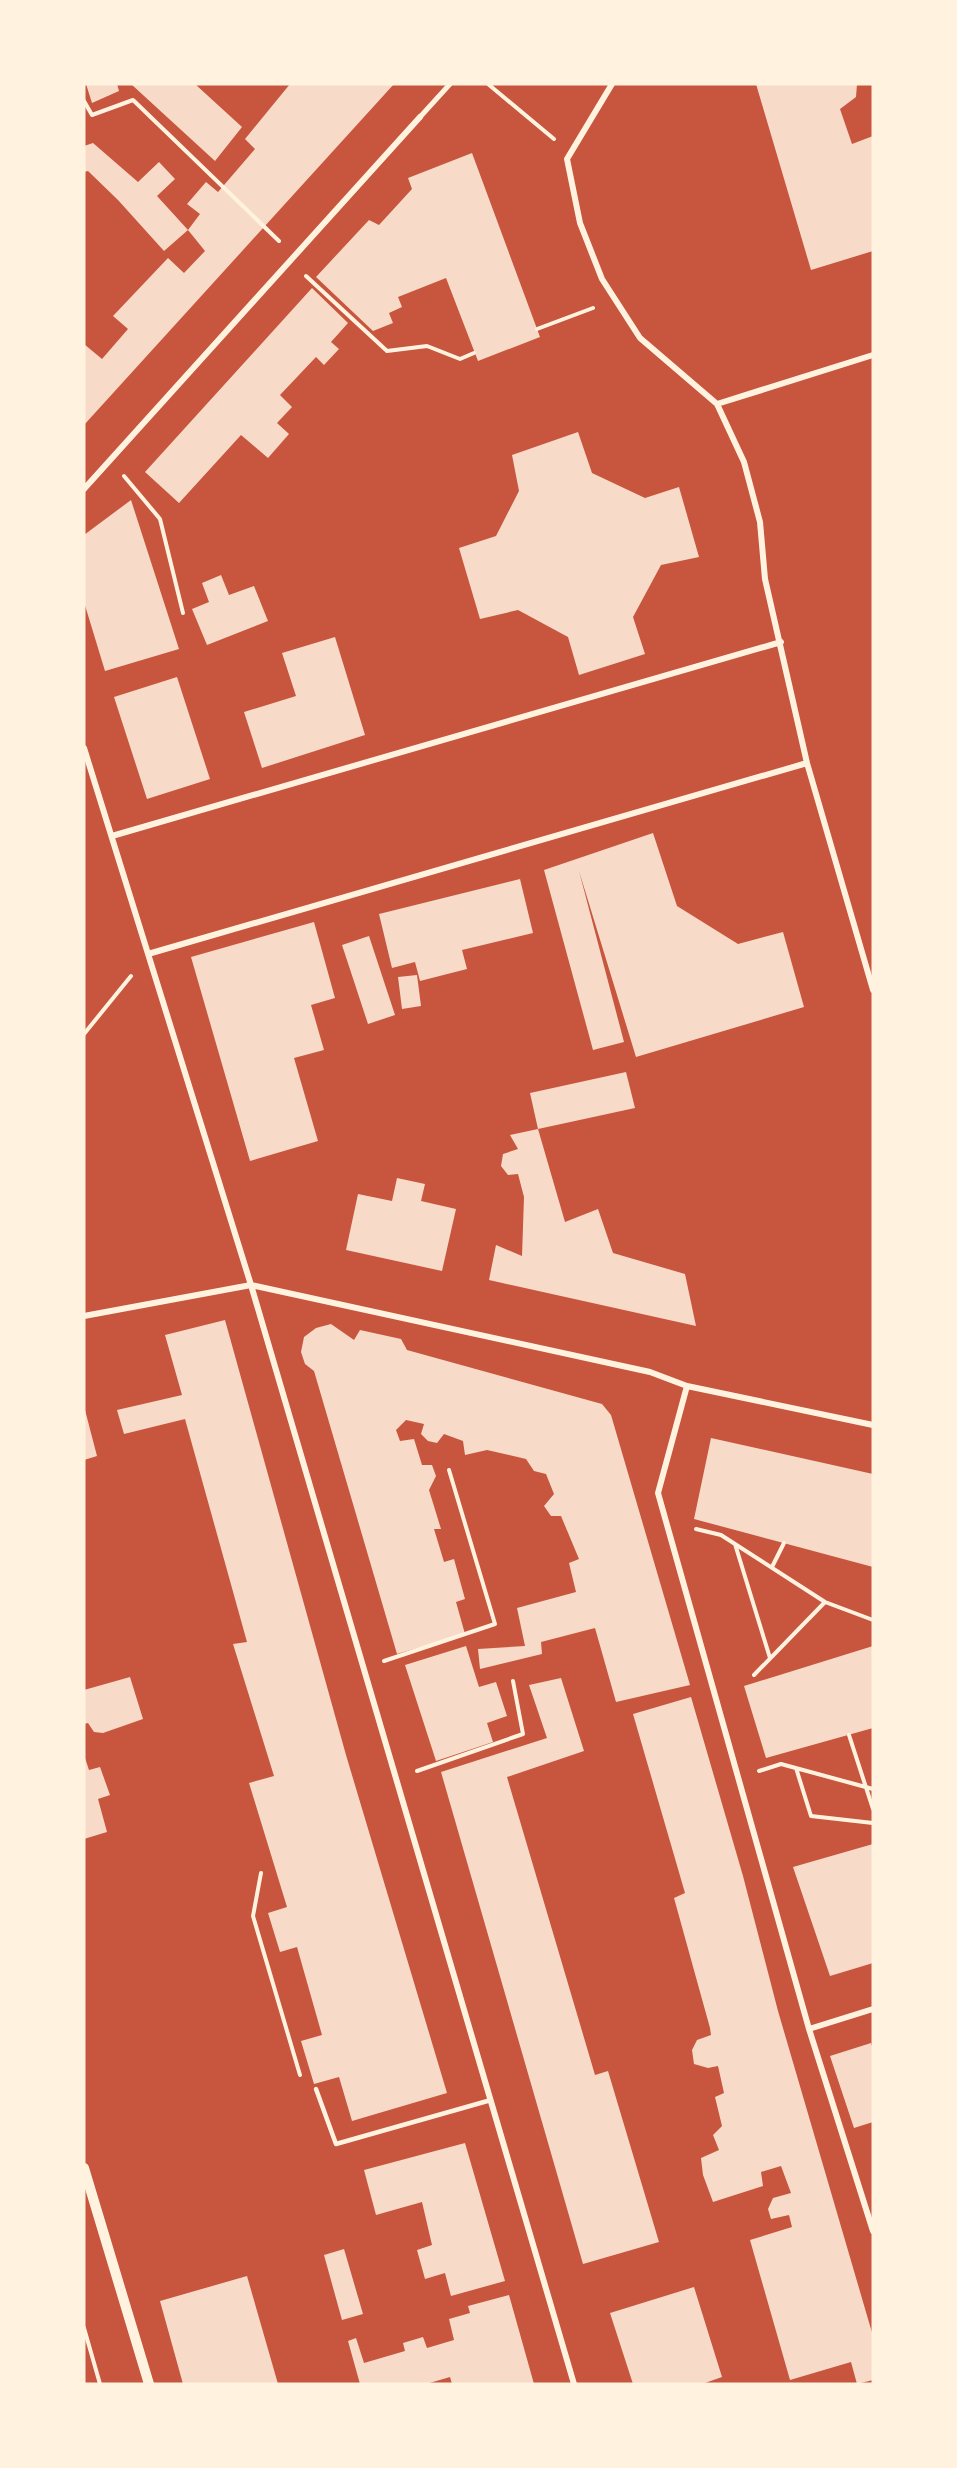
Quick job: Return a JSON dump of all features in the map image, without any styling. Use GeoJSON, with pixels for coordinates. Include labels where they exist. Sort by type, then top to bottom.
{"type":"FeatureCollection","features":[{"type":"Feature","properties":{"kind":"street"},"geometry":{"type":"LineString","coordinates":[[84,489],[450,84]]}},
{"type":"Feature","properties":{"kind":"street"},"geometry":{"type":"LineString","coordinates":[[612,84],[567,159],[580,223],[602,279],[640,338],[717,404],[744,462],[760,522],[765,579],[807,763],[873,990]]}},
{"type":"Feature","properties":{"kind":"street"},"geometry":{"type":"LineString","coordinates":[[717,404],[873,355]]}},
{"type":"Feature","properties":{"kind":"street"},"geometry":{"type":"LineString","coordinates":[[112,836],[781,642]]}},
{"type":"Feature","properties":{"kind":"street"},"geometry":{"type":"LineString","coordinates":[[84,748],[251,1285],[574,2384]]}},
{"type":"Feature","properties":{"kind":"street"},"geometry":{"type":"LineString","coordinates":[[148,954],[807,763]]}},
{"type":"Feature","properties":{"kind":"street"},"geometry":{"type":"LineString","coordinates":[[84,1316],[251,1285],[650,1372],[687,1386],[873,1425]]}},
{"type":"Feature","properties":{"kind":"street"},"geometry":{"type":"LineString","coordinates":[[687,1386],[658,1493],[809,2029],[873,2230]]}},
{"type":"Feature","properties":{"kind":"street"},"geometry":{"type":"LineString","coordinates":[[809,2029],[873,2009]]}},
{"type":"Feature","properties":{"kind":"street"},"geometry":{"type":"LineString","coordinates":[[84,2168],[149,2384]]}},
{"type":"Feature","properties":{"kind":"lane"},"geometry":{"type":"LineString","coordinates":[[316,2089],[336,2144],[491,2100]]}},
{"type":"Feature","properties":{"kind":"path"},"geometry":{"type":"LineString","coordinates":[[488,84],[553,138]]}},
{"type":"Feature","properties":{"kind":"path"},"geometry":{"type":"LineString","coordinates":[[84,101],[92,115],[133,100],[387,351],[427,346],[460,359],[474,353]]}},
{"type":"Feature","properties":{"kind":"path"},"geometry":{"type":"LineString","coordinates":[[537,329],[615,300]]}},
{"type":"Feature","properties":{"kind":"path"},"geometry":{"type":"LineString","coordinates":[[110,460],[160,519],[183,613]]}},
{"type":"Feature","properties":{"kind":"path"},"geometry":{"type":"LineString","coordinates":[[84,1034],[148,954]]}},
{"type":"Feature","properties":{"kind":"path"},"geometry":{"type":"LineString","coordinates":[[364,1668],[495,1624],[449,1470]]}},
{"type":"Feature","properties":{"kind":"path"},"geometry":{"type":"LineString","coordinates":[[696,1529],[721,1534],[825,1602],[873,1620]]}},
{"type":"Feature","properties":{"kind":"path"},"geometry":{"type":"LineString","coordinates":[[734,1543],[770,1658]]}},
{"type":"Feature","properties":{"kind":"path"},"geometry":{"type":"LineString","coordinates":[[772,1568],[784,1543]]}},
{"type":"Feature","properties":{"kind":"path"},"geometry":{"type":"LineString","coordinates":[[754,1675],[825,1602]]}},
{"type":"Feature","properties":{"kind":"path"},"geometry":{"type":"LineString","coordinates":[[396,1778],[523,1734],[513,1681]]}},
{"type":"Feature","properties":{"kind":"path"},"geometry":{"type":"LineString","coordinates":[[849,1735],[873,1809]]}},
{"type":"Feature","properties":{"kind":"path"},"geometry":{"type":"LineString","coordinates":[[738,1777],[782,1764],[873,1789]]}},
{"type":"Feature","properties":{"kind":"path"},"geometry":{"type":"LineString","coordinates":[[796,1768],[811,1816],[873,1823]]}},
{"type":"Feature","properties":{"kind":"path"},"geometry":{"type":"LineString","coordinates":[[261,1873],[253,1916],[305,2093],[316,2089]]}},
{"type":"Feature","properties":{"kind":"path"},"geometry":{"type":"LineString","coordinates":[[84,2328],[100,2384]]}},
{"type":"Feature","properties":{"kind":"building"},"geometry":{"type":"Polygon","coordinates":[[[86,84],[117,84],[119,91],[92,103],[86,84]]]}},
{"type":"Feature","properties":{"kind":"building"},"geometry":{"type":"Polygon","coordinates":[[[131,84],[195,84],[242,127],[215,161],[131,84]]]}},
{"type":"Feature","properties":{"kind":"building"},"geometry":{"type":"Polygon","coordinates":[[[290,84],[394,84],[84,425],[84,344],[102,359],[128,329],[113,316],[168,258],[184,273],[205,251],[188,230],[200,214],[187,204],[206,182],[218,192],[255,149],[245,139],[290,84]]]}},
{"type":"Feature","properties":{"kind":"building"},"geometry":{"type":"Polygon","coordinates":[[[756,84],[857,84],[856,97],[840,109],[852,144],[873,136],[873,251],[811,270],[756,84]]]}},
{"type":"Feature","properties":{"kind":"building"},"geometry":{"type":"Polygon","coordinates":[[[93,143],[138,182],[159,162],[175,179],[157,196],[188,230],[164,251],[118,200],[88,171],[84,172],[84,146],[93,143]]]}},
{"type":"Feature","properties":{"kind":"building"},"geometry":{"type":"Polygon","coordinates":[[[472,153],[540,337],[478,361],[446,278],[398,297],[402,307],[389,313],[393,323],[373,331],[316,277],[369,220],[379,225],[412,189],[408,178],[472,153]]]}},
{"type":"Feature","properties":{"kind":"building"},"geometry":{"type":"Polygon","coordinates":[[[312,288],[348,323],[331,342],[339,349],[324,365],[316,357],[280,395],[292,407],[277,423],[289,434],[268,458],[241,435],[179,503],[145,472],[312,288]]]}},
{"type":"Feature","properties":{"kind":"building"},"geometry":{"type":"Polygon","coordinates":[[[578,432],[592,473],[645,498],[679,487],[699,557],[661,565],[633,617],[645,654],[579,675],[568,637],[518,610],[480,619],[459,548],[496,536],[519,491],[512,455],[578,432]]]}},
{"type":"Feature","properties":{"kind":"building"},"geometry":{"type":"Polygon","coordinates":[[[131,500],[179,649],[105,671],[84,602],[84,535],[131,500]]]}},
{"type":"Feature","properties":{"kind":"building"},"geometry":{"type":"Polygon","coordinates":[[[221,575],[229,595],[254,586],[268,621],[207,645],[192,609],[209,602],[202,583],[221,575]]]}},
{"type":"Feature","properties":{"kind":"building"},"geometry":{"type":"Polygon","coordinates":[[[335,637],[365,735],[262,768],[244,712],[296,696],[282,653],[335,637]]]}},
{"type":"Feature","properties":{"kind":"building"},"geometry":{"type":"Polygon","coordinates":[[[177,677],[210,779],[147,799],[114,697],[177,677]]]}},
{"type":"Feature","properties":{"kind":"building"},"geometry":{"type":"Polygon","coordinates":[[[653,833],[677,906],[738,944],[783,932],[804,1007],[636,1057],[579,871],[624,1042],[593,1050],[544,870],[653,833]]]}},
{"type":"Feature","properties":{"kind":"building"},"geometry":{"type":"Polygon","coordinates":[[[520,879],[533,933],[462,950],[467,969],[420,981],[415,962],[392,968],[379,914],[520,879]]]}},
{"type":"Feature","properties":{"kind":"building"},"geometry":{"type":"Polygon","coordinates":[[[314,922],[335,998],[311,1005],[324,1050],[294,1058],[318,1141],[250,1161],[191,957],[314,922]]]}},
{"type":"Feature","properties":{"kind":"building"},"geometry":{"type":"Polygon","coordinates":[[[369,936],[395,1015],[368,1024],[342,945],[369,936]]]}},
{"type":"Feature","properties":{"kind":"building"},"geometry":{"type":"Polygon","coordinates":[[[417,975],[421,1006],[402,1009],[398,977],[417,975]]]}},
{"type":"Feature","properties":{"kind":"building"},"geometry":{"type":"Polygon","coordinates":[[[626,1072],[635,1108],[538,1129],[530,1093],[626,1072]]]}},
{"type":"Feature","properties":{"kind":"building"},"geometry":{"type":"Polygon","coordinates":[[[538,1129],[565,1222],[598,1209],[613,1253],[685,1274],[696,1326],[489,1280],[496,1245],[522,1256],[524,1197],[518,1174],[508,1175],[501,1166],[503,1154],[518,1149],[510,1135],[538,1129]]]}},
{"type":"Feature","properties":{"kind":"building"},"geometry":{"type":"Polygon","coordinates":[[[397,1178],[425,1184],[421,1201],[456,1209],[442,1271],[346,1250],[358,1194],[392,1201],[397,1178]]]}},
{"type":"Feature","properties":{"kind":"building"},"geometry":{"type":"Polygon","coordinates":[[[225,1320],[346,1755],[447,2093],[352,2121],[339,2077],[314,2084],[301,2041],[322,2035],[297,1947],[280,1952],[268,1913],[287,1907],[249,1783],[274,1776],[233,1644],[247,1642],[185,1419],[124,1434],[117,1410],[182,1395],[165,1335],[225,1320]]]}},
{"type":"Feature","properties":{"kind":"building"},"geometry":{"type":"Polygon","coordinates":[[[331,1324],[354,1340],[360,1330],[401,1339],[407,1350],[602,1404],[611,1415],[690,1685],[616,1702],[595,1628],[541,1642],[542,1654],[480,1669],[478,1649],[525,1646],[517,1608],[576,1592],[569,1563],[579,1559],[561,1516],[551,1516],[544,1506],[554,1494],[546,1474],[534,1471],[526,1459],[487,1450],[465,1455],[463,1441],[444,1434],[437,1443],[428,1441],[421,1434],[424,1424],[406,1420],[396,1430],[400,1441],[414,1439],[422,1465],[432,1465],[436,1476],[429,1490],[441,1529],[434,1529],[444,1562],[454,1559],[465,1599],[456,1602],[465,1634],[397,1654],[314,1371],[305,1364],[301,1352],[304,1337],[316,1328],[331,1324]]]}},
{"type":"Feature","properties":{"kind":"building"},"geometry":{"type":"Polygon","coordinates":[[[84,1411],[97,1456],[84,1460],[84,1411]]]}},
{"type":"Feature","properties":{"kind":"building"},"geometry":{"type":"Polygon","coordinates":[[[711,1438],[873,1474],[873,1567],[694,1519],[711,1438]]]}},
{"type":"Feature","properties":{"kind":"building"},"geometry":{"type":"Polygon","coordinates":[[[466,1646],[479,1687],[496,1682],[507,1716],[487,1723],[493,1742],[436,1761],[405,1665],[466,1646]]]}},
{"type":"Feature","properties":{"kind":"building"},"geometry":{"type":"Polygon","coordinates":[[[873,1646],[873,1728],[766,1758],[744,1686],[873,1646]]]}},
{"type":"Feature","properties":{"kind":"building"},"geometry":{"type":"Polygon","coordinates":[[[130,1677],[143,1719],[103,1733],[94,1732],[88,1723],[84,1724],[84,1690],[130,1677]]]}},
{"type":"Feature","properties":{"kind":"building"},"geometry":{"type":"Polygon","coordinates":[[[561,1678],[584,1751],[507,1777],[595,2075],[608,2071],[659,2242],[583,2264],[441,1772],[547,1738],[529,1685],[561,1678]]]}},
{"type":"Feature","properties":{"kind":"building"},"geometry":{"type":"Polygon","coordinates":[[[691,1697],[743,1876],[778,2011],[873,2336],[873,2380],[857,2384],[851,2362],[790,2380],[750,2240],[792,2227],[789,2215],[771,2219],[768,2209],[773,2198],[791,2193],[781,2166],[761,2172],[763,2186],[713,2202],[703,2175],[701,2158],[719,2150],[713,2135],[722,2126],[715,2097],[724,2093],[718,2066],[708,2068],[694,2064],[692,2050],[697,2040],[711,2035],[710,2028],[674,1898],[685,1893],[633,1714],[691,1697]]]}},
{"type":"Feature","properties":{"kind":"building"},"geometry":{"type":"Polygon","coordinates":[[[84,1755],[89,1770],[100,1767],[110,1795],[98,1799],[107,1832],[84,1839],[84,1755]]]}},
{"type":"Feature","properties":{"kind":"building"},"geometry":{"type":"Polygon","coordinates":[[[873,1844],[873,1963],[830,1976],[793,1867],[873,1844]]]}},
{"type":"Feature","properties":{"kind":"building"},"geometry":{"type":"Polygon","coordinates":[[[871,2043],[873,2050],[873,2122],[854,2128],[830,2056],[871,2043]]]}},
{"type":"Feature","properties":{"kind":"building"},"geometry":{"type":"Polygon","coordinates":[[[465,2143],[505,2281],[451,2296],[445,2273],[425,2279],[417,2250],[432,2245],[422,2202],[376,2215],[364,2170],[465,2143]]]}},
{"type":"Feature","properties":{"kind":"building"},"geometry":{"type":"Polygon","coordinates":[[[344,2249],[363,2314],[342,2320],[324,2255],[344,2249]]]}},
{"type":"Feature","properties":{"kind":"building"},"geometry":{"type":"Polygon","coordinates":[[[247,2276],[278,2384],[183,2384],[160,2301],[247,2276]]]}},
{"type":"Feature","properties":{"kind":"building"},"geometry":{"type":"Polygon","coordinates":[[[694,2287],[722,2377],[702,2384],[633,2384],[610,2313],[694,2287]]]}},
{"type":"Feature","properties":{"kind":"building"},"geometry":{"type":"Polygon","coordinates":[[[509,2295],[534,2384],[452,2384],[450,2377],[426,2384],[360,2384],[348,2341],[356,2338],[364,2363],[405,2351],[403,2343],[423,2337],[427,2348],[454,2340],[449,2319],[470,2313],[468,2306],[509,2295]]]}}]}
